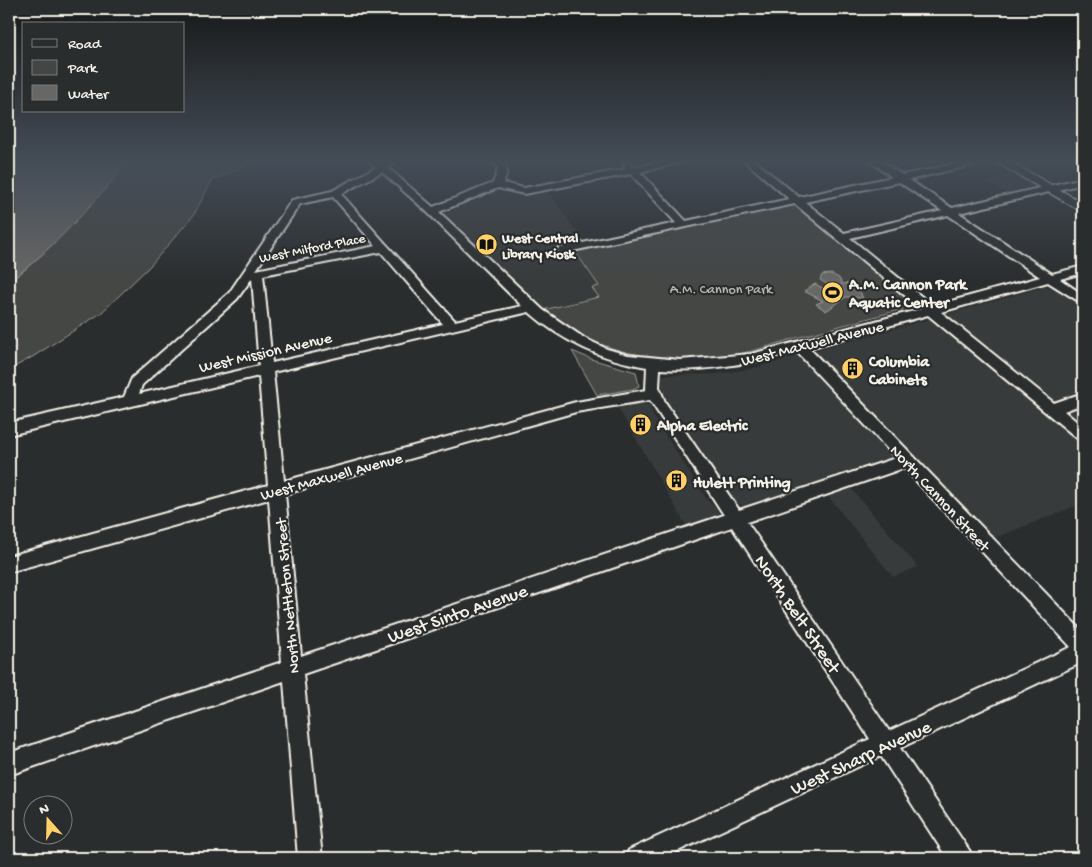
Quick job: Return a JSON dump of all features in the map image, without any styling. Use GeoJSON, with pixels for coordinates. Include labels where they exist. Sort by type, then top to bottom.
{"type":"FeatureCollection","features":[{"type":"Feature","properties":{"kind":"main road"},"geometry":{"type":"LineString","coordinates":[[1071,201],[1083,208]]}},
{"type":"Feature","properties":{"kind":"street"},"geometry":{"type":"LineString","coordinates":[[130,400],[137,382],[180,346],[233,296],[251,274],[296,202],[298,201]]}},
{"type":"Feature","properties":{"kind":"street"},"geometry":{"type":"LineString","coordinates":[[343,201],[452,326]]}},
{"type":"Feature","properties":{"kind":"street","name":"West Maxwell Avenue"},"geometry":{"type":"LineString","coordinates":[[421,201],[530,308],[560,330],[582,344],[624,358],[654,364],[702,365],[751,359],[1083,269]]}},
{"type":"Feature","properties":{"kind":"street"},"geometry":{"type":"LineString","coordinates":[[432,211],[456,201]]}},
{"type":"Feature","properties":{"kind":"street"},"geometry":{"type":"LineString","coordinates":[[662,201],[683,224]]}},
{"type":"Feature","properties":{"kind":"street"},"geometry":{"type":"LineString","coordinates":[[562,250],[795,201]]}},
{"type":"Feature","properties":{"kind":"street"},"geometry":{"type":"LineString","coordinates":[[798,201],[1083,435]]}},
{"type":"Feature","properties":{"kind":"street"},"geometry":{"type":"LineString","coordinates":[[935,201],[1083,300]]}},
{"type":"Feature","properties":{"kind":"street"},"geometry":{"type":"LineString","coordinates":[[841,237],[993,201]]}},
{"type":"Feature","properties":{"kind":"street","name":"West Milford Place"},"geometry":{"type":"LineString","coordinates":[[251,274],[384,248]]}},
{"type":"Feature","properties":{"kind":"street","name":"North Nettleton Street"},"geometry":{"type":"LineString","coordinates":[[251,274],[265,369],[310,858]]}},
{"type":"Feature","properties":{"kind":"street","name":"West Mission Avenue"},"geometry":{"type":"LineString","coordinates":[[9,428],[530,308]]}},
{"type":"Feature","properties":{"kind":"street","name":"North Cannon Street"},"geometry":{"type":"LineString","coordinates":[[800,347],[1083,646]]}},
{"type":"Feature","properties":{"kind":"street"},"geometry":{"type":"LineString","coordinates":[[654,364],[652,387],[654,394]]}},
{"type":"Feature","properties":{"kind":"street","name":"West Maxwell Avenue"},"geometry":{"type":"LineString","coordinates":[[9,564],[576,407],[654,394]]}},
{"type":"Feature","properties":{"kind":"street","name":"North Belt Street"},"geometry":{"type":"LineString","coordinates":[[654,394],[962,858]]}},
{"type":"Feature","properties":{"kind":"street"},"geometry":{"type":"LineString","coordinates":[[1052,410],[1083,398]]}},
{"type":"Feature","properties":{"kind":"street","name":"West Sinto Avenue"},"geometry":{"type":"LineString","coordinates":[[9,764],[906,461]]}},
{"type":"Feature","properties":{"kind":"street","name":"West Sharp Avenue"},"geometry":{"type":"LineString","coordinates":[[637,858],[1083,652]]}},
{"type":"Feature","properties":{"kind":"shaded area"},"geometry":{"type":"Polygon","coordinates":[[[468,201],[556,201],[584,242],[571,245],[599,286],[593,287],[599,297],[543,310],[443,213],[468,201]]]}},
{"type":"Feature","properties":{"kind":"shaded area"},"geometry":{"type":"Polygon","coordinates":[[[1047,286],[1056,289],[1083,307],[1083,503],[990,540],[905,453],[747,506],[740,505],[735,502],[672,406],[666,404],[661,395],[659,382],[663,375],[715,374],[750,369],[1047,286]]]}},
{"type":"Feature","properties":{"kind":"shaded area"},"geometry":{"type":"Polygon","coordinates":[[[639,402],[650,405],[652,414],[708,501],[717,508],[718,514],[716,517],[687,527],[617,406],[639,402]]]}},
{"type":"Feature","properties":{"kind":"shaded area"},"geometry":{"type":"Polygon","coordinates":[[[850,487],[918,567],[893,577],[827,495],[850,487]]]}},
{"type":"Feature","properties":{"kind":"green space"},"geometry":{"type":"Polygon","coordinates":[[[94,201],[201,201],[193,216],[150,266],[101,313],[9,370],[9,282],[42,255],[94,201]]]}},
{"type":"Feature","properties":{"kind":"green space","name":"A.M. Cannon Park"},"geometry":{"type":"Polygon","coordinates":[[[790,204],[797,206],[914,303],[914,306],[760,349],[733,355],[683,359],[632,354],[608,347],[585,338],[543,310],[599,297],[592,288],[599,286],[574,250],[790,204]]]}},
{"type":"Feature","properties":{"kind":"green space"},"geometry":{"type":"Polygon","coordinates":[[[572,351],[594,360],[636,372],[639,386],[633,389],[597,395],[572,351]]]}},
{"type":"Feature","properties":{"kind":"water"},"geometry":{"type":"Polygon","coordinates":[[[9,201],[93,201],[42,255],[9,282],[9,201]]]}},
{"type":"Feature","properties":{"kind":"water"},"geometry":{"type":"Polygon","coordinates":[[[831,274],[839,278],[842,284],[855,286],[863,298],[846,297],[826,311],[816,304],[823,301],[804,291],[815,284],[834,294],[837,291],[820,280],[822,275],[831,274]]]}},
{"type":"Feature","properties":{"kind":"place","name":"West Central Library Kiosk"},"geometry":{"type":"Point","coordinates":[486,245]}},
{"type":"Feature","properties":{"kind":"place","name":"A.M. Cannon Park Aquatic Center"},"geometry":{"type":"Point","coordinates":[833,292]}},
{"type":"Feature","properties":{"kind":"place","name":"Columbia Cabinets"},"geometry":{"type":"Point","coordinates":[853,369]}},
{"type":"Feature","properties":{"kind":"place","name":"Alpha Electric"},"geometry":{"type":"Point","coordinates":[641,424]}},
{"type":"Feature","properties":{"kind":"place","name":"Hulett Printing"},"geometry":{"type":"Point","coordinates":[677,481]}}]}
